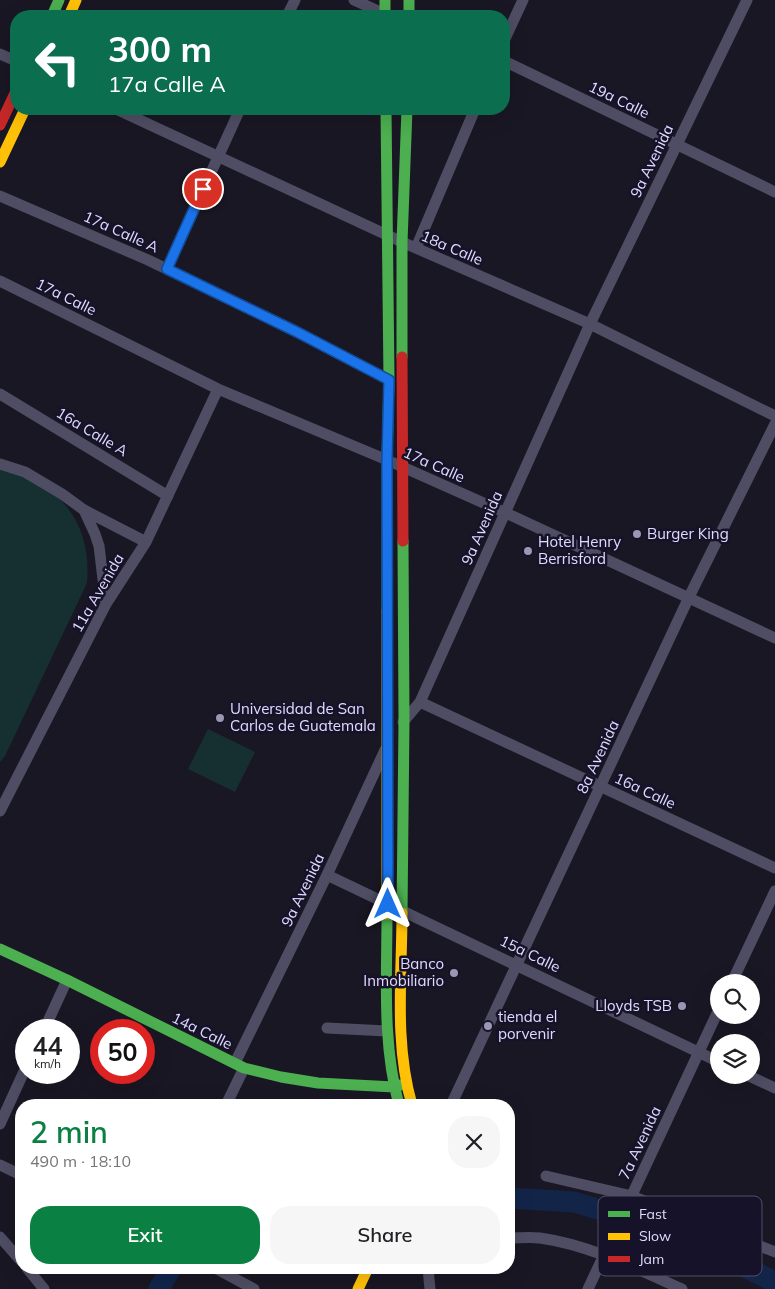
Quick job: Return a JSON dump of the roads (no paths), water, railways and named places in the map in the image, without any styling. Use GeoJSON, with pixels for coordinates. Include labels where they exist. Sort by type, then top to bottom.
{"type":"FeatureCollection","features":[{"type":"Feature","properties":{"kind":"main road"},"geometry":{"type":"LineString","coordinates":[[0,125],[10,104]]}},
{"type":"Feature","properties":{"kind":"main road"},"geometry":{"type":"LineString","coordinates":[[0,162],[22,115]]}},
{"type":"Feature","properties":{"kind":"main road"},"geometry":{"type":"LineString","coordinates":[[386,115],[389,380],[387,460],[387,1031],[397,1099]]}},
{"type":"Feature","properties":{"kind":"main road"},"geometry":{"type":"LineString","coordinates":[[406,115],[402,242],[404,720],[401,1038],[406,1084],[410,1099]]}},
{"type":"Feature","properties":{"kind":"main road","name":"14a Calle"},"geometry":{"type":"LineString","coordinates":[[0,949],[240,1066],[264,1074],[326,1084],[394,1087],[406,1084]]}},
{"type":"Feature","properties":{"kind":"main road"},"geometry":{"type":"LineString","coordinates":[[358,1289],[365,1274]]}},
{"type":"Feature","properties":{"kind":"main road"},"geometry":{"type":"LineString","coordinates":[[367,1289],[374,1274]]}},
{"type":"Feature","properties":{"kind":"street"},"geometry":{"type":"LineString","coordinates":[[354,0],[375,10]]}},
{"type":"Feature","properties":{"kind":"street"},"geometry":{"type":"LineString","coordinates":[[510,28],[523,0]]}},
{"type":"Feature","properties":{"kind":"street","name":"9a Avenida"},"geometry":{"type":"LineString","coordinates":[[228,1099],[240,1066],[388,744],[404,720],[420,702],[590,324],[747,0]]}},
{"type":"Feature","properties":{"kind":"street","name":"19a Calle"},"geometry":{"type":"LineString","coordinates":[[510,64],[775,192]]}},
{"type":"Feature","properties":{"kind":"street","name":"18a Calle"},"geometry":{"type":"LineString","coordinates":[[129,115],[402,242],[590,324],[775,416]]}},
{"type":"Feature","properties":{"kind":"street"},"geometry":{"type":"LineString","coordinates":[[167,269],[237,115]]}},
{"type":"Feature","properties":{"kind":"street"},"geometry":{"type":"LineString","coordinates":[[416,248],[472,115]]}},
{"type":"Feature","properties":{"kind":"street","name":"17a Calle A"},"geometry":{"type":"LineString","coordinates":[[0,196],[167,269],[297,332],[389,380]]}},
{"type":"Feature","properties":{"kind":"street","name":"17a Calle"},"geometry":{"type":"LineString","coordinates":[[0,281],[218,390],[387,460],[690,597],[775,638]]}},
{"type":"Feature","properties":{"kind":"street","name":"11a Avenida"},"geometry":{"type":"LineString","coordinates":[[0,811],[106,604],[146,542],[218,390]]}},
{"type":"Feature","properties":{"kind":"street","name":"16a Calle A"},"geometry":{"type":"LineString","coordinates":[[0,394],[168,496]]}},
{"type":"Feature","properties":{"kind":"street","name":"8a Avenida"},"geometry":{"type":"LineString","coordinates":[[455,1099],[690,597],[775,424]]}},
{"type":"Feature","properties":{"kind":"street"},"geometry":{"type":"LineString","coordinates":[[0,464],[25,472],[62,494],[84,510],[146,542]]}},
{"type":"Feature","properties":{"kind":"street"},"geometry":{"type":"LineString","coordinates":[[84,510],[96,534],[99,546],[106,604]]}},
{"type":"Feature","properties":{"kind":"street","name":"16a Calle"},"geometry":{"type":"LineString","coordinates":[[420,702],[775,868]]}},
{"type":"Feature","properties":{"kind":"street","name":"15a Calle"},"geometry":{"type":"LineString","coordinates":[[327,875],[710,1058]]}},
{"type":"Feature","properties":{"kind":"street"},"geometry":{"type":"LineString","coordinates":[[736,974],[775,891]]}},
{"type":"Feature","properties":{"kind":"street"},"geometry":{"type":"LineString","coordinates":[[49,1019],[67,980]]}},
{"type":"Feature","properties":{"kind":"street","name":"7a Avenida"},"geometry":{"type":"LineString","coordinates":[[632,1196],[712,1024]]}},
{"type":"Feature","properties":{"kind":"street"},"geometry":{"type":"LineString","coordinates":[[327,1028],[387,1031]]}},
{"type":"Feature","properties":{"kind":"street"},"geometry":{"type":"LineString","coordinates":[[760,1081],[775,1088]]}},
{"type":"Feature","properties":{"kind":"street"},"geometry":{"type":"LineString","coordinates":[[0,1124],[18,1084]]}},
{"type":"Feature","properties":{"kind":"street"},"geometry":{"type":"LineString","coordinates":[[0,1165],[15,1172]]}},
{"type":"Feature","properties":{"kind":"street"},"geometry":{"type":"LineString","coordinates":[[546,1176],[616,1196]]}},
{"type":"Feature","properties":{"kind":"street"},"geometry":{"type":"LineString","coordinates":[[0,1237],[15,1254]]}},
{"type":"Feature","properties":{"kind":"street"},"geometry":{"type":"LineString","coordinates":[[515,1238],[537,1238],[555,1241],[598,1253]]}},
{"type":"Feature","properties":{"kind":"street"},"geometry":{"type":"LineString","coordinates":[[762,1247],[775,1252]]}},
{"type":"Feature","properties":{"kind":"street","name":"7a Avenida"},"geometry":{"type":"LineString","coordinates":[[588,1289],[598,1268]]}},
{"type":"Feature","properties":{"kind":"street"},"geometry":{"type":"LineString","coordinates":[[31,1274],[44,1289]]}},
{"type":"Feature","properties":{"kind":"street"},"geometry":{"type":"LineString","coordinates":[[226,1274],[254,1289]]}},
{"type":"Feature","properties":{"kind":"street"},"geometry":{"type":"LineString","coordinates":[[429,1274],[430,1289]]}},
{"type":"Feature","properties":{"kind":"street"},"geometry":{"type":"LineString","coordinates":[[652,1276],[682,1289]]}},
{"type":"Feature","properties":{"kind":"waterway"},"geometry":{"type":"LineString","coordinates":[[515,1198],[574,1202],[598,1209]]}},
{"type":"Feature","properties":{"kind":"waterway"},"geometry":{"type":"LineString","coordinates":[[159,1289],[168,1274]]}},
{"type":"Feature","properties":{"kind":"waterway"},"geometry":{"type":"LineString","coordinates":[[762,1276],[775,1282]]}},
{"type":"Feature","properties":{"kind":"place","name":"Burger King"},"geometry":{"type":"Point","coordinates":[637,534]}},
{"type":"Feature","properties":{"kind":"place","name":"Hotel Henry Berrisford"},"geometry":{"type":"Point","coordinates":[528,551]}},
{"type":"Feature","properties":{"kind":"place","name":"Universidad de San Carlos de Guatemala"},"geometry":{"type":"Point","coordinates":[220,718]}},
{"type":"Feature","properties":{"kind":"place","name":"Banco Inmobiliario"},"geometry":{"type":"Point","coordinates":[454,973]}},
{"type":"Feature","properties":{"kind":"place","name":"Lloyds TSB"},"geometry":{"type":"Point","coordinates":[682,1006]}},
{"type":"Feature","properties":{"kind":"place","name":"tienda el porvenir"},"geometry":{"type":"Point","coordinates":[488,1026]}}]}
